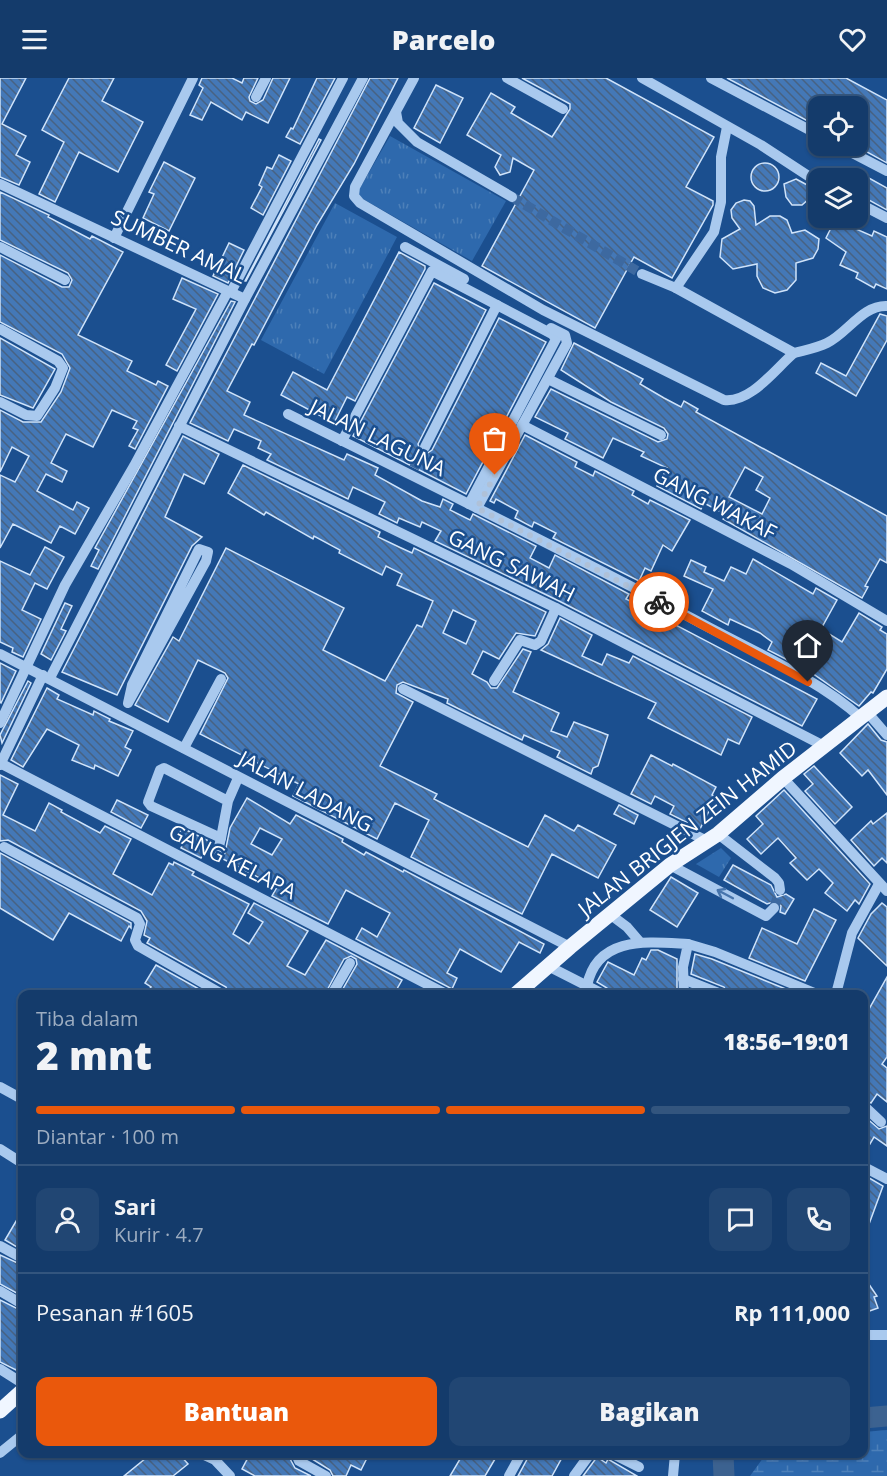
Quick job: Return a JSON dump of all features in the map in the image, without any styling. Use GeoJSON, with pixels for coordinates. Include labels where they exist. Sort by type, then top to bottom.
{"type":"FeatureCollection","features":[{"type":"Feature","properties":{"kind":"main road","name":"JALAN BRIGJEN ZEIN HAMID"},"geometry":{"type":"LineString","coordinates":[[521,990],[670,866],[712,838],[783,778],[887,698]]}},
{"type":"Feature","properties":{"kind":"main road"},"geometry":{"type":"LineString","coordinates":[[0,1410],[18,1394]]}},
{"type":"Feature","properties":{"kind":"street"},"geometry":{"type":"LineString","coordinates":[[114,238],[193,78]]}},
{"type":"Feature","properties":{"kind":"street"},"geometry":{"type":"LineString","coordinates":[[256,97],[266,78]]}},
{"type":"Feature","properties":{"kind":"street"},"geometry":{"type":"LineString","coordinates":[[0,723],[65,585],[134,466],[343,78]]}},
{"type":"Feature","properties":{"kind":"street","name":"SUMBER AMAL"},"geometry":{"type":"LineString","coordinates":[[0,184],[245,299],[363,78]]}},
{"type":"Feature","properties":{"kind":"street"},"geometry":{"type":"LineString","coordinates":[[414,78],[354,192],[360,203],[393,225],[543,310],[724,400],[740,399],[794,353],[826,343],[868,310],[878,306],[887,306]]}},
{"type":"Feature","properties":{"kind":"street"},"geometry":{"type":"LineString","coordinates":[[507,78],[563,109]]}},
{"type":"Feature","properties":{"kind":"street"},"geometry":{"type":"LineString","coordinates":[[642,78],[727,126],[808,176]]}},
{"type":"Feature","properties":{"kind":"street"},"geometry":{"type":"LineString","coordinates":[[711,78],[808,129]]}},
{"type":"Feature","properties":{"kind":"street"},"geometry":{"type":"LineString","coordinates":[[396,112],[399,123],[417,142],[512,197]]}},
{"type":"Feature","properties":{"kind":"street"},"geometry":{"type":"LineString","coordinates":[[676,288],[714,232],[722,202],[721,157],[727,126]]}},
{"type":"Feature","properties":{"kind":"street"},"geometry":{"type":"LineString","coordinates":[[858,156],[887,171]]}},
{"type":"Feature","properties":{"kind":"street"},"geometry":{"type":"LineString","coordinates":[[868,208],[887,218]]}},
{"type":"Feature","properties":{"kind":"street"},"geometry":{"type":"LineString","coordinates":[[0,247],[65,280]]}},
{"type":"Feature","properties":{"kind":"street"},"geometry":{"type":"LineString","coordinates":[[405,247],[567,338],[567,345],[548,379],[473,506]]}},
{"type":"Feature","properties":{"kind":"street"},"geometry":{"type":"LineString","coordinates":[[342,441],[432,271],[552,334],[556,342],[473,506]]}},
{"type":"Feature","properties":{"kind":"street"},"geometry":{"type":"LineString","coordinates":[[642,274],[676,288],[794,353]]}},
{"type":"Feature","properties":{"kind":"street"},"geometry":{"type":"LineString","coordinates":[[0,764],[245,299]]}},
{"type":"Feature","properties":{"kind":"street"},"geometry":{"type":"LineString","coordinates":[[425,447],[497,305]]}},
{"type":"Feature","properties":{"kind":"street"},"geometry":{"type":"LineString","coordinates":[[0,329],[58,361],[63,369],[55,388],[37,416],[26,415],[0,402]]}},
{"type":"Feature","properties":{"kind":"street"},"geometry":{"type":"LineString","coordinates":[[548,379],[661,435]]}},
{"type":"Feature","properties":{"kind":"street","name":"JALAN LAGUNA"},"geometry":{"type":"LineString","coordinates":[[288,414],[412,472],[788,670],[864,715],[887,735]]}},
{"type":"Feature","properties":{"kind":"street","name":"GANG WAKAF"},"geometry":{"type":"LineString","coordinates":[[522,425],[791,564],[887,621]]}},
{"type":"Feature","properties":{"kind":"street","name":"GANG SAWAH"},"geometry":{"type":"LineString","coordinates":[[179,426],[556,608],[824,746]]}},
{"type":"Feature","properties":{"kind":"street"},"geometry":{"type":"LineString","coordinates":[[123,716],[128,703],[139,688],[173,610],[191,576]]}},
{"type":"Feature","properties":{"kind":"street"},"geometry":{"type":"LineString","coordinates":[[494,681],[520,640],[535,645],[541,641],[556,608]]}},
{"type":"Feature","properties":{"kind":"street","name":"JALAN LADANG"},"geometry":{"type":"LineString","coordinates":[[0,654],[570,947]]}},
{"type":"Feature","properties":{"kind":"street"},"geometry":{"type":"LineString","coordinates":[[184,748],[221,679]]}},
{"type":"Feature","properties":{"kind":"street"},"geometry":{"type":"LineString","coordinates":[[403,689],[712,838],[775,878],[780,890]]}},
{"type":"Feature","properties":{"kind":"street","name":"GANG KELAPA"},"geometry":{"type":"LineString","coordinates":[[0,764],[438,990]]}},
{"type":"Feature","properties":{"kind":"street"},"geometry":{"type":"LineString","coordinates":[[221,838],[151,806],[149,797],[160,770],[166,767],[228,801]]}},
{"type":"Feature","properties":{"kind":"street"},"geometry":{"type":"LineString","coordinates":[[218,851],[228,801],[238,778]]}},
{"type":"Feature","properties":{"kind":"street"},"geometry":{"type":"LineString","coordinates":[[783,778],[883,887],[852,933],[837,990]]}},
{"type":"Feature","properties":{"kind":"street"},"geometry":{"type":"LineString","coordinates":[[4,847],[137,918],[140,924],[135,940],[138,946],[215,990]]}},
{"type":"Feature","properties":{"kind":"street"},"geometry":{"type":"LineString","coordinates":[[670,866],[766,916],[774,908]]}},
{"type":"Feature","properties":{"kind":"street"},"geometry":{"type":"LineString","coordinates":[[611,915],[627,927],[639,941]]}},
{"type":"Feature","properties":{"kind":"street"},"geometry":{"type":"LineString","coordinates":[[587,986],[593,970],[606,955],[624,945],[639,941],[688,944],[716,952],[807,990]]}},
{"type":"Feature","properties":{"kind":"street"},"geometry":{"type":"LineString","coordinates":[[684,990],[688,944]]}},
{"type":"Feature","properties":{"kind":"street"},"geometry":{"type":"LineString","coordinates":[[334,990],[350,963]]}},
{"type":"Feature","properties":{"kind":"street"},"geometry":{"type":"LineString","coordinates":[[548,966],[595,990]]}},
{"type":"Feature","properties":{"kind":"street"},"geometry":{"type":"LineString","coordinates":[[683,979],[712,990]]}},
{"type":"Feature","properties":{"kind":"street"},"geometry":{"type":"LineString","coordinates":[[0,1088],[18,1097]]}},
{"type":"Feature","properties":{"kind":"street"},"geometry":{"type":"LineString","coordinates":[[868,1110],[881,1122]]}},
{"type":"Feature","properties":{"kind":"street"},"geometry":{"type":"LineString","coordinates":[[0,1149],[18,1160]]}},
{"type":"Feature","properties":{"kind":"street"},"geometry":{"type":"LineString","coordinates":[[868,1169],[887,1179]]}},
{"type":"Feature","properties":{"kind":"street"},"geometry":{"type":"LineString","coordinates":[[0,1246],[18,1256]]}},
{"type":"Feature","properties":{"kind":"street"},"geometry":{"type":"LineString","coordinates":[[0,1291],[18,1302]]}},
{"type":"Feature","properties":{"kind":"street"},"geometry":{"type":"LineString","coordinates":[[868,1335],[887,1335]]}},
{"type":"Feature","properties":{"kind":"street"},"geometry":{"type":"LineString","coordinates":[[0,1369],[18,1380]]}},
{"type":"Feature","properties":{"kind":"street"},"geometry":{"type":"LineString","coordinates":[[0,1453],[18,1438]]}},
{"type":"Feature","properties":{"kind":"street"},"geometry":{"type":"LineString","coordinates":[[211,1458],[230,1476]]}},
{"type":"Feature","properties":{"kind":"street"},"geometry":{"type":"LineString","coordinates":[[298,1458],[299,1461],[326,1476]]}},
{"type":"Feature","properties":{"kind":"street"},"geometry":{"type":"LineString","coordinates":[[509,1476],[519,1458]]}},
{"type":"Feature","properties":{"kind":"street"},"geometry":{"type":"LineString","coordinates":[[574,1476],[587,1458]]}},
{"type":"Feature","properties":{"kind":"street"},"geometry":{"type":"LineString","coordinates":[[621,1458],[639,1467]]}},
{"type":"Feature","properties":{"kind":"street"},"geometry":{"type":"LineString","coordinates":[[673,1476],[675,1458]]}},
{"type":"Feature","properties":{"kind":"green space"},"geometry":{"type":"Polygon","coordinates":[[[390,136],[506,201],[472,261],[356,195],[390,136]]]}},
{"type":"Feature","properties":{"kind":"green space"},"geometry":{"type":"Polygon","coordinates":[[[335,203],[397,237],[324,374],[261,340],[335,203]]]}},
{"type":"Feature","properties":{"kind":"green space"},"geometry":{"type":"Polygon","coordinates":[[[721,848],[731,858],[719,877],[696,864],[721,848]]]}},
{"type":"Feature","properties":{"kind":"green space"},"geometry":{"type":"Polygon","coordinates":[[[887,1430],[887,1476],[750,1476],[763,1458],[868,1458],[868,1432],[887,1430]]]}},
{"type":"Feature","properties":{"kind":"building"},"geometry":{"type":"Polygon","coordinates":[[[0,78],[26,78],[2,124],[26,136],[16,155],[30,162],[19,185],[0,177],[0,78]]]}},
{"type":"Feature","properties":{"kind":"building"},"geometry":{"type":"Polygon","coordinates":[[[69,78],[114,78],[102,101],[143,122],[118,172],[79,152],[55,202],[39,194],[64,142],[42,130],[69,78]]]}},
{"type":"Feature","properties":{"kind":"building"},"geometry":{"type":"Polygon","coordinates":[[[202,78],[232,78],[242,83],[244,78],[258,78],[249,97],[250,101],[256,104],[263,100],[273,78],[290,78],[268,123],[246,112],[242,120],[211,102],[202,120],[190,115],[203,88],[199,85],[202,78]]]}},
{"type":"Feature","properties":{"kind":"building"},"geometry":{"type":"Polygon","coordinates":[[[317,78],[335,78],[300,144],[286,137],[291,128],[293,129],[317,78]]]}},
{"type":"Feature","properties":{"kind":"building"},"geometry":{"type":"Polygon","coordinates":[[[370,78],[398,78],[354,164],[317,225],[254,345],[252,344],[227,391],[250,402],[244,415],[344,460],[347,454],[378,468],[375,475],[422,501],[440,507],[443,499],[453,504],[450,510],[470,520],[473,514],[536,546],[530,558],[549,568],[555,555],[629,594],[626,599],[817,699],[802,726],[559,601],[435,541],[441,531],[422,522],[420,527],[399,518],[397,523],[379,514],[385,502],[353,487],[348,499],[267,460],[271,454],[258,448],[261,441],[234,429],[228,441],[190,423],[370,78]]]}},
{"type":"Feature","properties":{"kind":"building"},"geometry":{"type":"Polygon","coordinates":[[[522,78],[606,78],[714,137],[686,187],[713,201],[713,205],[672,278],[634,257],[595,328],[482,266],[534,170],[513,158],[510,172],[500,175],[495,167],[501,155],[467,135],[491,93],[515,107],[511,113],[552,137],[570,109],[570,104],[522,78]]]}},
{"type":"Feature","properties":{"kind":"building"},"geometry":{"type":"Polygon","coordinates":[[[727,78],[846,78],[887,100],[887,163],[868,153],[868,96],[808,96],[808,121],[727,78]]]}},
{"type":"Feature","properties":{"kind":"building"},"geometry":{"type":"Polygon","coordinates":[[[436,85],[463,98],[440,143],[414,128],[436,85]]]}},
{"type":"Feature","properties":{"kind":"building"},"geometry":{"type":"Polygon","coordinates":[[[319,139],[321,140],[245,281],[319,139]]]}},
{"type":"Feature","properties":{"kind":"building"},"geometry":{"type":"Polygon","coordinates":[[[279,155],[291,161],[263,215],[251,208],[262,187],[259,185],[267,167],[272,169],[279,155]]]}},
{"type":"Feature","properties":{"kind":"building"},"geometry":{"type":"Polygon","coordinates":[[[164,162],[195,178],[169,231],[143,218],[154,194],[149,192],[164,162]]]}},
{"type":"Feature","properties":{"kind":"building"},"geometry":{"type":"Polygon","coordinates":[[[765,163],[775,167],[779,177],[775,187],[765,191],[755,187],[751,177],[755,167],[765,163]]]}},
{"type":"Feature","properties":{"kind":"building"},"geometry":{"type":"Polygon","coordinates":[[[868,178],[887,188],[887,210],[868,200],[868,178]]]}},
{"type":"Feature","properties":{"kind":"building"},"geometry":{"type":"Polygon","coordinates":[[[796,179],[808,185],[808,200],[802,205],[792,205],[786,197],[784,184],[796,179]]]}},
{"type":"Feature","properties":{"kind":"building"},"geometry":{"type":"Polygon","coordinates":[[[0,192],[49,215],[48,217],[90,239],[92,236],[123,252],[78,335],[132,361],[127,371],[156,385],[158,381],[168,386],[135,449],[129,446],[138,430],[133,428],[137,421],[112,410],[93,447],[66,434],[51,463],[67,471],[62,482],[46,474],[37,491],[73,510],[77,502],[89,508],[75,534],[60,526],[51,543],[13,524],[0,548],[0,475],[15,482],[29,456],[12,447],[0,472],[0,410],[23,422],[41,422],[61,392],[70,368],[62,354],[0,322],[0,255],[62,287],[69,287],[72,280],[68,273],[0,240],[0,192]]]}},
{"type":"Feature","properties":{"kind":"building"},"geometry":{"type":"Polygon","coordinates":[[[744,200],[750,201],[754,206],[756,225],[770,216],[780,216],[787,220],[792,233],[805,230],[819,239],[818,249],[813,258],[796,263],[796,280],[787,290],[775,293],[763,288],[757,276],[757,264],[733,269],[720,257],[722,239],[740,229],[732,218],[731,210],[736,203],[744,200]]]}},
{"type":"Feature","properties":{"kind":"building"},"geometry":{"type":"Polygon","coordinates":[[[831,228],[854,228],[872,236],[874,231],[887,237],[887,289],[876,284],[874,288],[856,278],[858,273],[840,265],[846,252],[826,238],[831,228]]]}},
{"type":"Feature","properties":{"kind":"building"},"geometry":{"type":"Polygon","coordinates":[[[229,243],[244,250],[228,283],[213,276],[229,243]]]}},
{"type":"Feature","properties":{"kind":"building"},"geometry":{"type":"Polygon","coordinates":[[[399,252],[425,266],[425,269],[355,401],[347,397],[334,423],[281,395],[293,372],[327,390],[399,252]]]}},
{"type":"Feature","properties":{"kind":"building"},"geometry":{"type":"Polygon","coordinates":[[[182,278],[218,294],[177,371],[166,365],[196,309],[173,299],[182,278]]]}},
{"type":"Feature","properties":{"kind":"building"},"geometry":{"type":"Polygon","coordinates":[[[434,283],[486,310],[418,444],[421,453],[426,454],[432,450],[499,318],[546,342],[466,494],[353,436],[434,283]]]}},
{"type":"Feature","properties":{"kind":"building"},"geometry":{"type":"Polygon","coordinates":[[[231,301],[235,302],[98,569],[91,566],[99,550],[95,548],[231,301]]]}},
{"type":"Feature","properties":{"kind":"building"},"geometry":{"type":"Polygon","coordinates":[[[880,314],[887,316],[887,340],[856,396],[816,373],[821,363],[846,376],[880,314]]]}},
{"type":"Feature","properties":{"kind":"building"},"geometry":{"type":"Polygon","coordinates":[[[0,338],[55,369],[33,408],[0,395],[0,338]]]}},
{"type":"Feature","properties":{"kind":"building"},"geometry":{"type":"Polygon","coordinates":[[[574,343],[643,379],[640,384],[664,398],[681,407],[684,401],[698,409],[696,412],[887,516],[887,563],[880,559],[865,586],[868,587],[862,598],[723,519],[725,514],[704,503],[701,509],[657,486],[667,468],[641,456],[644,452],[613,438],[603,458],[565,439],[568,433],[535,417],[551,389],[658,442],[667,439],[668,434],[664,428],[611,402],[561,370],[574,343]],[[745,467],[729,497],[762,514],[770,498],[756,490],[763,477],[745,467]]]}},
{"type":"Feature","properties":{"kind":"building"},"geometry":{"type":"Polygon","coordinates":[[[525,435],[577,462],[575,467],[593,476],[595,471],[634,491],[632,495],[648,504],[650,500],[690,520],[672,551],[663,545],[651,571],[645,568],[639,581],[553,538],[556,533],[534,522],[532,527],[515,518],[518,511],[496,499],[494,503],[490,501],[525,435]]]}},
{"type":"Feature","properties":{"kind":"building"},"geometry":{"type":"Polygon","coordinates":[[[183,436],[219,454],[204,484],[184,474],[165,517],[202,537],[192,546],[117,695],[62,672],[183,436]]]}},
{"type":"Feature","properties":{"kind":"building"},"geometry":{"type":"Polygon","coordinates":[[[243,465],[380,532],[378,537],[412,553],[414,548],[546,612],[535,636],[516,633],[499,659],[483,651],[472,674],[487,682],[491,688],[497,688],[523,649],[531,652],[513,692],[559,713],[551,731],[567,737],[574,722],[608,735],[598,766],[593,768],[591,774],[557,757],[560,751],[524,735],[522,740],[447,703],[448,699],[403,682],[397,685],[396,693],[413,702],[380,766],[437,794],[434,799],[528,847],[545,815],[574,831],[578,825],[616,845],[598,878],[552,854],[522,914],[411,857],[429,820],[395,803],[377,839],[293,796],[299,784],[200,734],[228,678],[225,673],[198,660],[168,722],[135,705],[173,637],[179,641],[226,548],[344,608],[323,650],[385,681],[417,625],[422,627],[433,601],[397,585],[402,574],[386,566],[382,575],[339,553],[340,550],[314,536],[313,539],[266,512],[264,515],[228,493],[243,465]],[[453,610],[443,633],[466,644],[476,621],[453,610]]]}},
{"type":"Feature","properties":{"kind":"building"},"geometry":{"type":"Polygon","coordinates":[[[45,547],[64,557],[47,589],[35,583],[22,610],[41,619],[23,657],[12,652],[13,648],[0,642],[0,561],[30,575],[45,547]]]}},
{"type":"Feature","properties":{"kind":"building"},"geometry":{"type":"Polygon","coordinates":[[[753,559],[813,594],[816,588],[837,600],[821,629],[842,642],[859,613],[882,627],[880,630],[887,634],[887,669],[873,693],[871,692],[859,706],[809,671],[768,650],[772,642],[760,633],[730,619],[728,625],[702,611],[713,589],[684,576],[691,560],[706,567],[704,572],[724,581],[731,567],[746,574],[753,559]]]}},
{"type":"Feature","properties":{"kind":"building"},"geometry":{"type":"Polygon","coordinates":[[[65,603],[72,606],[61,629],[66,631],[51,660],[41,654],[65,603]]]}},
{"type":"Feature","properties":{"kind":"building"},"geometry":{"type":"Polygon","coordinates":[[[560,618],[592,635],[582,656],[602,665],[607,654],[629,663],[633,656],[752,717],[739,744],[728,739],[721,755],[648,718],[656,703],[541,650],[548,644],[560,618]]]}},
{"type":"Feature","properties":{"kind":"building"},"geometry":{"type":"Polygon","coordinates":[[[0,663],[16,671],[1,703],[0,702],[0,663]]]}},
{"type":"Feature","properties":{"kind":"building"},"geometry":{"type":"Polygon","coordinates":[[[28,681],[31,683],[2,743],[0,735],[28,681]]]}},
{"type":"Feature","properties":{"kind":"building"},"geometry":{"type":"Polygon","coordinates":[[[47,688],[59,695],[57,699],[93,715],[94,711],[110,719],[109,721],[133,731],[125,747],[131,750],[118,776],[95,765],[94,769],[72,760],[79,745],[47,729],[23,767],[11,760],[47,688]]]}},
{"type":"Feature","properties":{"kind":"building"},"geometry":{"type":"Polygon","coordinates":[[[868,724],[881,740],[887,742],[887,795],[868,770],[862,776],[840,753],[868,724]]]}},
{"type":"Feature","properties":{"kind":"building"},"geometry":{"type":"Polygon","coordinates":[[[651,755],[716,787],[712,795],[716,797],[700,829],[670,814],[674,806],[655,796],[651,804],[631,794],[651,755]]]}},
{"type":"Feature","properties":{"kind":"building"},"geometry":{"type":"Polygon","coordinates":[[[814,766],[852,807],[835,824],[805,791],[813,784],[804,774],[814,766]]]}},
{"type":"Feature","properties":{"kind":"building"},"geometry":{"type":"Polygon","coordinates":[[[0,775],[18,784],[3,815],[35,831],[49,803],[100,833],[105,826],[131,839],[113,874],[152,895],[169,863],[173,865],[174,862],[194,872],[192,875],[249,904],[233,934],[249,944],[263,922],[248,913],[254,903],[308,931],[287,966],[305,975],[326,940],[402,980],[396,990],[342,990],[357,964],[356,959],[351,956],[344,959],[327,990],[227,990],[226,987],[147,943],[150,938],[144,935],[147,921],[141,911],[8,840],[0,841],[0,775]]]}},
{"type":"Feature","properties":{"kind":"building"},"geometry":{"type":"Polygon","coordinates":[[[784,790],[870,884],[859,904],[855,900],[847,911],[825,893],[833,883],[819,869],[807,880],[790,863],[796,858],[778,838],[761,854],[747,839],[763,824],[756,816],[784,790]]]}},
{"type":"Feature","properties":{"kind":"building"},"geometry":{"type":"Polygon","coordinates":[[[247,798],[290,824],[296,815],[343,839],[342,842],[364,855],[366,852],[403,872],[404,870],[544,944],[540,953],[519,942],[501,972],[460,949],[447,973],[457,978],[452,989],[356,939],[362,928],[377,937],[390,913],[346,890],[328,924],[272,896],[277,887],[221,858],[225,853],[230,828],[247,798]],[[260,828],[251,844],[272,855],[282,839],[260,828]]]}},
{"type":"Feature","properties":{"kind":"building"},"geometry":{"type":"Polygon","coordinates":[[[117,800],[148,815],[141,828],[111,812],[117,800]]]}},
{"type":"Feature","properties":{"kind":"building"},"geometry":{"type":"Polygon","coordinates":[[[619,805],[638,815],[634,824],[614,814],[619,805]]]}},
{"type":"Feature","properties":{"kind":"building"},"geometry":{"type":"Polygon","coordinates":[[[887,813],[887,863],[882,858],[874,866],[851,840],[871,821],[873,824],[887,813]]]}},
{"type":"Feature","properties":{"kind":"building"},"geometry":{"type":"Polygon","coordinates":[[[182,828],[209,841],[201,858],[181,848],[185,840],[178,836],[182,828]]]}},
{"type":"Feature","properties":{"kind":"building"},"geometry":{"type":"Polygon","coordinates":[[[0,853],[131,923],[131,928],[129,926],[121,941],[69,913],[53,940],[0,908],[0,853]]]}},
{"type":"Feature","properties":{"kind":"building"},"geometry":{"type":"Polygon","coordinates":[[[733,865],[771,885],[777,897],[786,894],[794,899],[785,914],[780,912],[781,906],[776,901],[767,904],[724,880],[733,865]]]}},
{"type":"Feature","properties":{"kind":"building"},"geometry":{"type":"Polygon","coordinates":[[[671,877],[698,893],[677,927],[650,910],[671,877]]]}},
{"type":"Feature","properties":{"kind":"building"},"geometry":{"type":"Polygon","coordinates":[[[882,903],[887,907],[887,966],[858,938],[871,914],[882,903]]]}},
{"type":"Feature","properties":{"kind":"building"},"geometry":{"type":"Polygon","coordinates":[[[814,909],[836,920],[805,981],[749,958],[762,928],[797,944],[814,909]]]}},
{"type":"Feature","properties":{"kind":"building"},"geometry":{"type":"Polygon","coordinates":[[[651,950],[658,950],[677,959],[677,990],[608,990],[597,982],[608,962],[634,975],[642,958],[646,960],[651,950]]]}},
{"type":"Feature","properties":{"kind":"building"},"geometry":{"type":"Polygon","coordinates":[[[695,954],[788,990],[726,990],[724,987],[691,974],[695,954]]]}},
{"type":"Feature","properties":{"kind":"building"},"geometry":{"type":"Polygon","coordinates":[[[156,965],[201,990],[149,990],[151,987],[145,983],[156,965]]]}},
{"type":"Feature","properties":{"kind":"building"},"geometry":{"type":"Polygon","coordinates":[[[887,977],[887,1057],[882,1064],[887,1068],[887,1102],[877,1094],[871,1103],[868,1101],[868,1011],[887,977]]]}},
{"type":"Feature","properties":{"kind":"building"},"geometry":{"type":"Polygon","coordinates":[[[868,1119],[879,1129],[887,1126],[887,1146],[874,1137],[868,1147],[868,1119]]]}},
{"type":"Feature","properties":{"kind":"building"},"geometry":{"type":"Polygon","coordinates":[[[868,1177],[883,1186],[868,1227],[868,1177]]]}},
{"type":"Feature","properties":{"kind":"building"},"geometry":{"type":"Polygon","coordinates":[[[18,1218],[18,1248],[5,1240],[18,1218]]]}},
{"type":"Feature","properties":{"kind":"building"},"geometry":{"type":"Polygon","coordinates":[[[0,1255],[18,1263],[18,1294],[0,1284],[0,1255]]]}},
{"type":"Feature","properties":{"kind":"building"},"geometry":{"type":"Polygon","coordinates":[[[868,1283],[877,1296],[874,1297],[878,1308],[868,1312],[868,1283]]]}},
{"type":"Feature","properties":{"kind":"building"},"geometry":{"type":"Polygon","coordinates":[[[0,1300],[18,1309],[18,1365],[16,1370],[0,1362],[0,1300]]]}},
{"type":"Feature","properties":{"kind":"building"},"geometry":{"type":"Polygon","coordinates":[[[146,1458],[183,1458],[188,1464],[173,1476],[124,1476],[146,1458]]]}},
{"type":"Feature","properties":{"kind":"building"},"geometry":{"type":"Polygon","coordinates":[[[248,1458],[290,1458],[295,1468],[311,1476],[255,1476],[242,1469],[248,1458]]]}},
{"type":"Feature","properties":{"kind":"building"},"geometry":{"type":"Polygon","coordinates":[[[310,1458],[367,1458],[361,1470],[351,1465],[346,1476],[333,1476],[330,1470],[310,1458]]]}},
{"type":"Feature","properties":{"kind":"building"},"geometry":{"type":"Polygon","coordinates":[[[461,1458],[496,1458],[485,1476],[450,1476],[461,1458]]]}},
{"type":"Feature","properties":{"kind":"building"},"geometry":{"type":"Polygon","coordinates":[[[528,1458],[562,1458],[552,1476],[518,1476],[528,1458]]]}},
{"type":"Feature","properties":{"kind":"building"},"geometry":{"type":"Polygon","coordinates":[[[598,1458],[606,1463],[608,1459],[637,1476],[583,1476],[598,1458]]]}},
{"type":"Feature","properties":{"kind":"waterway"},"geometry":{"type":"LineString","coordinates":[[868,1418],[887,1416]]}},
{"type":"Feature","properties":{"kind":"waterway"},"geometry":{"type":"LineString","coordinates":[[723,1458],[724,1476]]}},
{"type":"Feature","properties":{"kind":"tunnel"},"geometry":{"type":"LineString","coordinates":[[512,197],[642,274]]}},
{"type":"Feature","properties":{"kind":"tunnel"},"geometry":{"type":"LineString","coordinates":[[414,468],[425,447]]}},
{"type":"Feature","properties":{"kind":"tunnel"},"geometry":{"type":"LineString","coordinates":[[774,908],[780,890]]}},
{"type":"Feature","properties":{"kind":"way so far"},"geometry":{"type":"LineString","coordinates":[[495,475],[477,508],[659,602]]}},
{"type":"Feature","properties":{"kind":"route"},"geometry":{"type":"LineString","coordinates":[[659,602],[808,682]]}}]}
